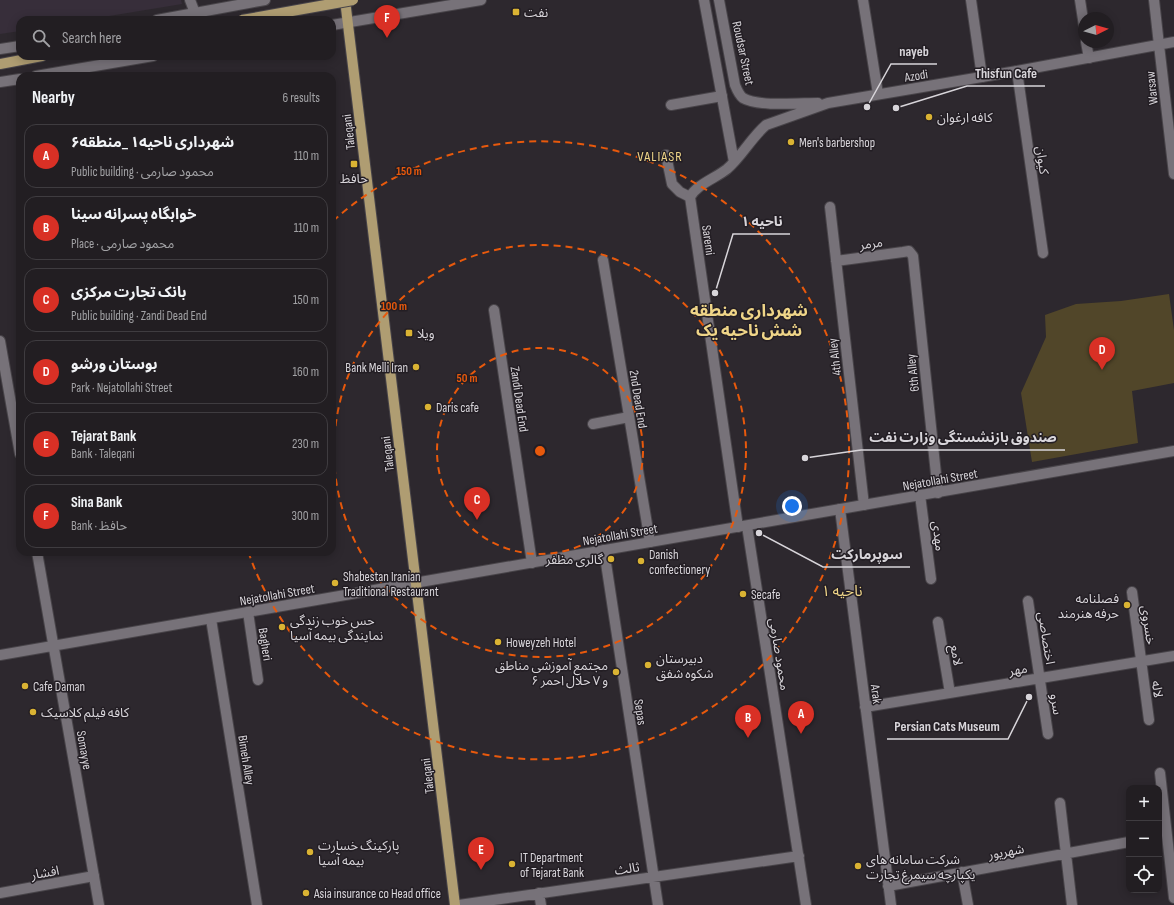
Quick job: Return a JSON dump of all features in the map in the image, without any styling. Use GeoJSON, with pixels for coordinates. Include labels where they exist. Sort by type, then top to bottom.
{"type":"FeatureCollection","features":[{"type":"Feature","properties":{"kind":"main road","name":"Taleqani"},"geometry":{"type":"LineString","coordinates":[[345,0],[455,905]]}},
{"type":"Feature","properties":{"kind":"main road"},"geometry":{"type":"LineString","coordinates":[[264,16],[353,0]]}},
{"type":"Feature","properties":{"kind":"main road"},"geometry":{"type":"LineString","coordinates":[[0,64],[21,60]]}},
{"type":"Feature","properties":{"kind":"street"},"geometry":{"type":"LineString","coordinates":[[190,0],[196,16],[265,0]]}},
{"type":"Feature","properties":{"kind":"street"},"geometry":{"type":"LineString","coordinates":[[456,0],[463,2],[476,1]]}},
{"type":"Feature","properties":{"kind":"street"},"geometry":{"type":"LineString","coordinates":[[704,0],[734,162]]}},
{"type":"Feature","properties":{"kind":"street","name":"Roudsar Street"},"geometry":{"type":"LineString","coordinates":[[719,0],[738,94],[744,98],[763,103],[828,103]]}},
{"type":"Feature","properties":{"kind":"street"},"geometry":{"type":"LineString","coordinates":[[863,0],[878,94]]}},
{"type":"Feature","properties":{"kind":"street"},"geometry":{"type":"LineString","coordinates":[[971,0],[982,77]]}},
{"type":"Feature","properties":{"kind":"street"},"geometry":{"type":"LineString","coordinates":[[1080,0],[1082,12]]}},
{"type":"Feature","properties":{"kind":"street","name":"Warsaw"},"geometry":{"type":"LineString","coordinates":[[1154,0],[1174,174]]}},
{"type":"Feature","properties":{"kind":"street"},"geometry":{"type":"LineString","coordinates":[[336,24],[476,1]]}},
{"type":"Feature","properties":{"kind":"street","name":"Azodi"},"geometry":{"type":"LineString","coordinates":[[828,103],[1017,71],[1174,42]]}},
{"type":"Feature","properties":{"kind":"street"},"geometry":{"type":"LineString","coordinates":[[0,49],[16,47]]}},
{"type":"Feature","properties":{"kind":"street"},"geometry":{"type":"LineString","coordinates":[[1087,48],[1089,58]]}},
{"type":"Feature","properties":{"kind":"street"},"geometry":{"type":"LineString","coordinates":[[59,72],[130,60]]}},
{"type":"Feature","properties":{"kind":"street","name":"کیوان"},"geometry":{"type":"LineString","coordinates":[[1017,71],[1043,253]]}},
{"type":"Feature","properties":{"kind":"street"},"geometry":{"type":"LineString","coordinates":[[0,82],[16,80]]}},
{"type":"Feature","properties":{"kind":"street"},"geometry":{"type":"LineString","coordinates":[[671,105],[722,96]]}},
{"type":"Feature","properties":{"kind":"street"},"geometry":{"type":"LineString","coordinates":[[666,155],[672,184],[676,189],[690,197],[697,189],[726,170],[759,130],[766,124],[828,103]]}},
{"type":"Feature","properties":{"kind":"street","name":"Saremi"},"geometry":{"type":"LineString","coordinates":[[690,197],[743,526]]}},
{"type":"Feature","properties":{"kind":"street","name":"4th Alley"},"geometry":{"type":"LineString","coordinates":[[830,207],[864,505]]}},
{"type":"Feature","properties":{"kind":"street","name":"مرمر"},"geometry":{"type":"LineString","coordinates":[[836,261],[909,251]]}},
{"type":"Feature","properties":{"kind":"street","name":"6th Alley"},"geometry":{"type":"LineString","coordinates":[[909,251],[913,256],[938,492]]}},
{"type":"Feature","properties":{"kind":"street","name":"2nd Dead End"},"geometry":{"type":"LineString","coordinates":[[603,260],[650,542]]}},
{"type":"Feature","properties":{"kind":"street","name":"Zandi Dead End"},"geometry":{"type":"LineString","coordinates":[[494,310],[532,563]]}},
{"type":"Feature","properties":{"kind":"street"},"geometry":{"type":"LineString","coordinates":[[0,340],[2,367],[16,435]]}},
{"type":"Feature","properties":{"kind":"street"},"geometry":{"type":"LineString","coordinates":[[593,424],[629,417]]}},
{"type":"Feature","properties":{"kind":"street","name":"Nejatollahi Street"},"geometry":{"type":"LineString","coordinates":[[0,655],[1174,451]]}},
{"type":"Feature","properties":{"kind":"street","name":"مهدی"},"geometry":{"type":"LineString","coordinates":[[920,495],[931,579]]}},
{"type":"Feature","properties":{"kind":"street","name":"Arak"},"geometry":{"type":"LineString","coordinates":[[840,509],[891,905]]}},
{"type":"Feature","properties":{"kind":"street","name":"محمود صارمی"},"geometry":{"type":"LineString","coordinates":[[743,526],[806,905]]}},
{"type":"Feature","properties":{"kind":"street","name":"Sepas"},"geometry":{"type":"LineString","coordinates":[[604,550],[658,905]]}},
{"type":"Feature","properties":{"kind":"street","name":"Somayye"},"geometry":{"type":"LineString","coordinates":[[38,556],[100,905]]}},
{"type":"Feature","properties":{"kind":"street","name":"خسروی"},"geometry":{"type":"LineString","coordinates":[[1132,592],[1141,662]]}},
{"type":"Feature","properties":{"kind":"street","name":"اختصاصی"},"geometry":{"type":"LineString","coordinates":[[1028,601],[1040,678]]}},
{"type":"Feature","properties":{"kind":"street","name":"Bagheri"},"geometry":{"type":"LineString","coordinates":[[248,612],[258,680]]}},
{"type":"Feature","properties":{"kind":"street","name":"Bimeh Alley"},"geometry":{"type":"LineString","coordinates":[[211,619],[257,905]]}},
{"type":"Feature","properties":{"kind":"street","name":"لامع"},"geometry":{"type":"LineString","coordinates":[[938,622],[950,693]]}},
{"type":"Feature","properties":{"kind":"street","name":"مهر"},"geometry":{"type":"LineString","coordinates":[[866,707],[1174,656]]}},
{"type":"Feature","properties":{"kind":"street","name":"لاله"},"geometry":{"type":"LineString","coordinates":[[1141,662],[1149,720]]}},
{"type":"Feature","properties":{"kind":"street","name":"سرو"},"geometry":{"type":"LineString","coordinates":[[1040,678],[1048,734]]}},
{"type":"Feature","properties":{"kind":"street"},"geometry":{"type":"LineString","coordinates":[[1160,773],[1174,898]]}},
{"type":"Feature","properties":{"kind":"street"},"geometry":{"type":"LineString","coordinates":[[1060,803],[1072,905]]}},
{"type":"Feature","properties":{"kind":"street","name":"شهریور"},"geometry":{"type":"LineString","coordinates":[[888,886],[1126,843]]}},
{"type":"Feature","properties":{"kind":"street","name":"ثالث"},"geometry":{"type":"LineString","coordinates":[[459,905],[799,856]]}},
{"type":"Feature","properties":{"kind":"street"},"geometry":{"type":"LineString","coordinates":[[962,872],[968,905]]}},
{"type":"Feature","properties":{"kind":"street","name":"افشار"},"geometry":{"type":"LineString","coordinates":[[0,893],[94,876]]}},
{"type":"Feature","properties":{"kind":"street"},"geometry":{"type":"LineString","coordinates":[[539,894],[541,905]]}},
{"type":"Feature","properties":{"kind":"shaded area"},"geometry":{"type":"Polygon","coordinates":[[[0,0],[181,0],[182,4],[109,16],[16,16],[16,32],[0,34],[0,0]]]}},
{"type":"Feature","properties":{"kind":"shaded area"},"geometry":{"type":"Polygon","coordinates":[[[1169,294],[1174,330],[1174,383],[1132,391],[1138,443],[1032,462],[1021,393],[1046,337],[1045,315],[1076,304],[1121,301],[1169,294]]]}},
{"type":"Feature","properties":{"kind":"place","name":"نفت"},"geometry":{"type":"Point","coordinates":[516,12]}},
{"type":"Feature","properties":{"kind":"place","name":"Sina Bank"},"geometry":{"type":"Point","coordinates":[387,38]}},
{"type":"Feature","properties":{"kind":"place","name":"nayeb"},"geometry":{"type":"Point","coordinates":[867,107]}},
{"type":"Feature","properties":{"kind":"place","name":"Thisfun Cafe"},"geometry":{"type":"Point","coordinates":[896,108]}},
{"type":"Feature","properties":{"kind":"place","name":"کافه ارغوان"},"geometry":{"type":"Point","coordinates":[929,117]}},
{"type":"Feature","properties":{"kind":"place","name":"Men's barbershop"},"geometry":{"type":"Point","coordinates":[791,142]}},
{"type":"Feature","properties":{"kind":"place","name":"حافظ"},"geometry":{"type":"Point","coordinates":[354,164]}},
{"type":"Feature","properties":{"kind":"place","name":"ناحیه ۱"},"geometry":{"type":"Point","coordinates":[715,293]}},
{"type":"Feature","properties":{"kind":"place","name":"ویلا"},"geometry":{"type":"Point","coordinates":[409,333]}},
{"type":"Feature","properties":{"kind":"place","name":"Bank Melli Iran"},"geometry":{"type":"Point","coordinates":[416,367]}},
{"type":"Feature","properties":{"kind":"place","name":"بوستان ورشو"},"geometry":{"type":"Point","coordinates":[1102,370]}},
{"type":"Feature","properties":{"kind":"place","name":"Daris cafe"},"geometry":{"type":"Point","coordinates":[428,407]}},
{"type":"Feature","properties":{"kind":"place","name":"صندوق بازنشستگی وزارت نفت"},"geometry":{"type":"Point","coordinates":[805,458]}},
{"type":"Feature","properties":{"kind":"place","name":"بانک تجارت مرکزی"},"geometry":{"type":"Point","coordinates":[477,520]}},
{"type":"Feature","properties":{"kind":"place","name":"سوپرمارکت"},"geometry":{"type":"Point","coordinates":[759,533]}},
{"type":"Feature","properties":{"kind":"place","name":"گالری مظفر"},"geometry":{"type":"Point","coordinates":[611,559]}},
{"type":"Feature","properties":{"kind":"place","name":"Danish confectionery"},"geometry":{"type":"Point","coordinates":[641,561]}},
{"type":"Feature","properties":{"kind":"place","name":"Shabestan Iranian Traditional Restaurant"},"geometry":{"type":"Point","coordinates":[335,583]}},
{"type":"Feature","properties":{"kind":"place","name":"Secafe"},"geometry":{"type":"Point","coordinates":[743,594]}},
{"type":"Feature","properties":{"kind":"place","name":"فصلنامه حرفه هنرمند"},"geometry":{"type":"Point","coordinates":[1127,605]}},
{"type":"Feature","properties":{"kind":"place","name":"حس خوب زندگی نمایندگی بیمه آسیا"},"geometry":{"type":"Point","coordinates":[282,627]}},
{"type":"Feature","properties":{"kind":"place","name":"Howeyzeh Hotel"},"geometry":{"type":"Point","coordinates":[498,642]}},
{"type":"Feature","properties":{"kind":"place","name":"دبیرستان شکوه شفق"},"geometry":{"type":"Point","coordinates":[648,665]}},
{"type":"Feature","properties":{"kind":"place","name":"مجتمع آموزشی مناطق ۶ و ۷ حلال احمر"},"geometry":{"type":"Point","coordinates":[616,672]}},
{"type":"Feature","properties":{"kind":"place","name":"Cafe Daman"},"geometry":{"type":"Point","coordinates":[25,686]}},
{"type":"Feature","properties":{"kind":"place","name":"Persian Cats Museum"},"geometry":{"type":"Point","coordinates":[1029,697]}},
{"type":"Feature","properties":{"kind":"place","name":"کافه فیلم کلاسیک"},"geometry":{"type":"Point","coordinates":[33,712]}},
{"type":"Feature","properties":{"kind":"place","name":"شهرداری ناحیه۱ _منطقه۶"},"geometry":{"type":"Point","coordinates":[801,734]}},
{"type":"Feature","properties":{"kind":"place","name":"خوابگاه پسرانه سینا"},"geometry":{"type":"Point","coordinates":[748,738]}},
{"type":"Feature","properties":{"kind":"place","name":"پارکینگ خسارت بیمه آسیا"},"geometry":{"type":"Point","coordinates":[310,852]}},
{"type":"Feature","properties":{"kind":"place","name":"IT Department of Tejarat Bank"},"geometry":{"type":"Point","coordinates":[512,864]}},
{"type":"Feature","properties":{"kind":"place","name":"شرکت سامانه های یکپارچه سیمرغ تجارت"},"geometry":{"type":"Point","coordinates":[858,866]}},
{"type":"Feature","properties":{"kind":"place","name":"Tejarat Bank"},"geometry":{"type":"Point","coordinates":[481,870]}},
{"type":"Feature","properties":{"kind":"place","name":"Asia insurance co Head office"},"geometry":{"type":"Point","coordinates":[306,893]}},
{"type":"Feature","properties":{"kind":"district","name":"VALIASR"},"geometry":{"type":"Point","coordinates":[660,156]}},
{"type":"Feature","properties":{"kind":"district","name":"شهرداری منطقه شش ناحیه یک"},"geometry":{"type":"Point","coordinates":[749,320]}},
{"type":"Feature","properties":{"kind":"district","name":"ناحیه ۱"},"geometry":{"type":"Point","coordinates":[842,591]}}]}
